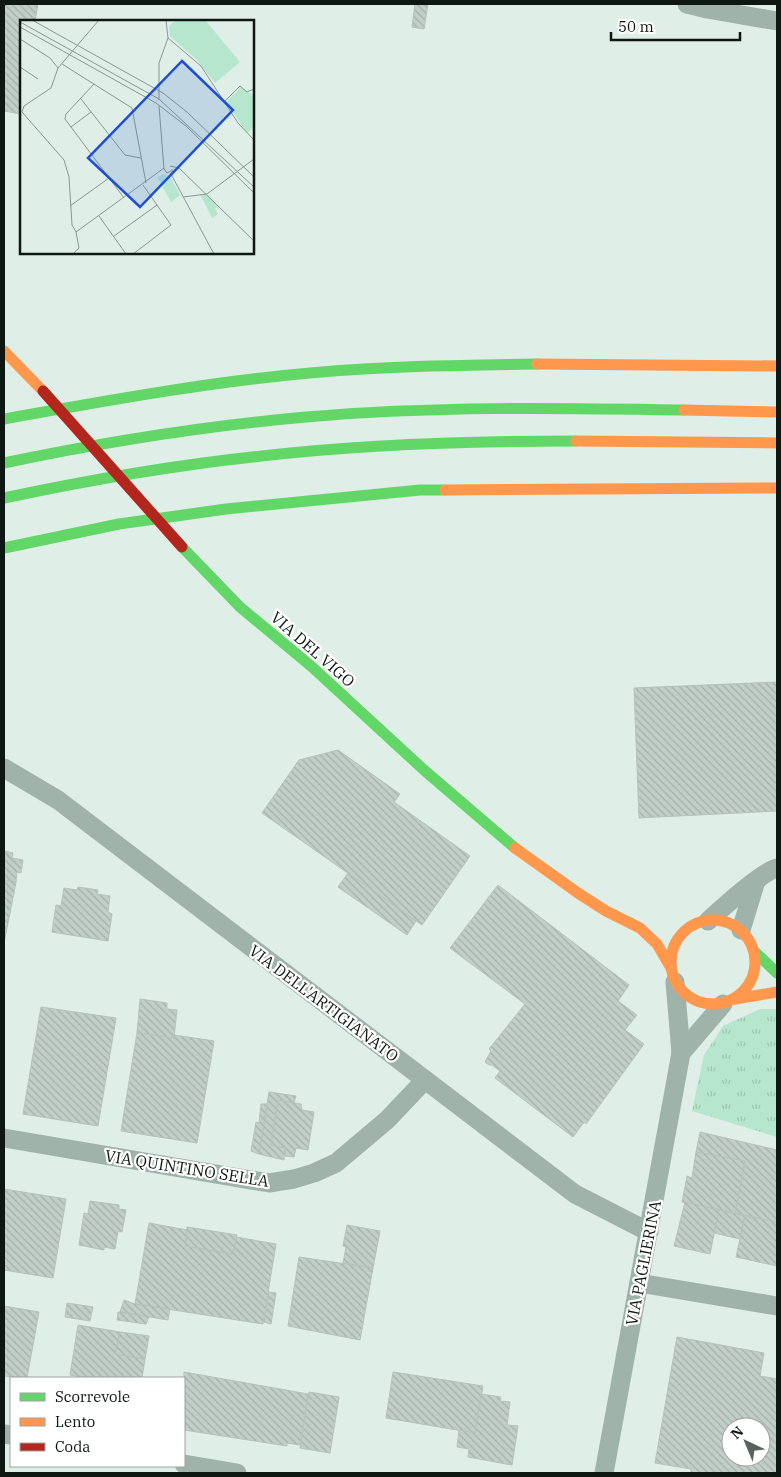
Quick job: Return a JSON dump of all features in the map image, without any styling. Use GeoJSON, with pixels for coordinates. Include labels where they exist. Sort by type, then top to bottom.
{"type":"FeatureCollection","features":[{"type":"Feature","properties":{"kind":"main road","name":"VIA DEL VIGO"},"geometry":{"type":"LineString","coordinates":[[4,351],[43,391],[182,547],[240,607],[311,666],[424,770],[510,844],[578,893],[606,911],[640,928],[657,944],[673,975]]}},
{"type":"Feature","properties":{"kind":"main road"},"geometry":{"type":"LineString","coordinates":[[4,420],[111,400],[212,385],[327,372],[439,366],[548,364],[777,366]]}},
{"type":"Feature","properties":{"kind":"main road"},"geometry":{"type":"LineString","coordinates":[[4,463],[175,433],[345,414],[515,408],[777,412]]}},
{"type":"Feature","properties":{"kind":"main road"},"geometry":{"type":"LineString","coordinates":[[4,498],[152,471],[346,448],[580,441],[777,443]]}},
{"type":"Feature","properties":{"kind":"main road"},"geometry":{"type":"LineString","coordinates":[[4,548],[129,522],[245,507],[420,490],[777,488]]}},
{"type":"Feature","properties":{"kind":"main road"},"geometry":{"type":"LineString","coordinates":[[676,927],[715,920],[729,923],[741,930],[750,940],[755,952],[756,966],[753,979],[746,990],[729,1001]]}},
{"type":"Feature","properties":{"kind":"main road"},"geometry":{"type":"LineString","coordinates":[[704,921],[687,928],[677,940],[672,953],[673,975],[684,994],[696,1002],[710,1005],[777,992]]}},
{"type":"Feature","properties":{"kind":"main road","name":"VIA DEL VIGO"},"geometry":{"type":"LineString","coordinates":[[640,928],[654,928]]}},
{"type":"Feature","properties":{"kind":"main road"},"geometry":{"type":"LineString","coordinates":[[755,952],[777,973]]}},
{"type":"Feature","properties":{"kind":"street"},"geometry":{"type":"LineString","coordinates":[[687,4],[777,21]]}},
{"type":"Feature","properties":{"kind":"street","name":"VIA DELL'ARTIGIANATO"},"geometry":{"type":"LineString","coordinates":[[4,768],[58,800],[574,1194],[649,1232]]}},
{"type":"Feature","properties":{"kind":"street"},"geometry":{"type":"LineString","coordinates":[[704,921],[756,881],[777,868]]}},
{"type":"Feature","properties":{"kind":"street"},"geometry":{"type":"LineString","coordinates":[[741,930],[756,881]]}},
{"type":"Feature","properties":{"kind":"street","name":"VIA PAGLIERINA"},"geometry":{"type":"LineString","coordinates":[[604,1473],[681,1053],[673,975]]}},
{"type":"Feature","properties":{"kind":"street"},"geometry":{"type":"LineString","coordinates":[[681,1053],[729,1001]]}},
{"type":"Feature","properties":{"kind":"street","name":"VIA QUINTINO SELLA"},"geometry":{"type":"LineString","coordinates":[[4,1138],[270,1183],[314,1173],[336,1163],[387,1120],[425,1080]]}},
{"type":"Feature","properties":{"kind":"street"},"geometry":{"type":"LineString","coordinates":[[639,1283],[777,1306]]}},
{"type":"Feature","properties":{"kind":"street"},"geometry":{"type":"LineString","coordinates":[[185,1464],[237,1473]]}},
{"type":"Feature","properties":{"kind":"green space"},"geometry":{"type":"Polygon","coordinates":[[[760,1009],[777,1009],[777,1137],[692,1111],[704,1055],[723,1026],[760,1009]]]}},
{"type":"Feature","properties":{"kind":"building"},"geometry":{"type":"Polygon","coordinates":[[[4,4],[38,4],[35,20],[20,20],[20,114],[4,111],[4,4]]]}},
{"type":"Feature","properties":{"kind":"building"},"geometry":{"type":"Polygon","coordinates":[[[415,4],[428,4],[424,29],[412,27],[415,4]]]}},
{"type":"Feature","properties":{"kind":"building"},"geometry":{"type":"Polygon","coordinates":[[[777,682],[777,811],[639,818],[634,688],[777,682]]]}},
{"type":"Feature","properties":{"kind":"building"},"geometry":{"type":"Polygon","coordinates":[[[338,750],[400,794],[394,802],[470,856],[422,925],[262,813],[299,760],[338,750]]]}},
{"type":"Feature","properties":{"kind":"building"},"geometry":{"type":"Polygon","coordinates":[[[4,851],[13,853],[12,858],[23,860],[21,873],[17,872],[16,882],[4,880],[4,851]]]}},
{"type":"Feature","properties":{"kind":"building"},"geometry":{"type":"Polygon","coordinates":[[[348,873],[416,921],[407,935],[338,887],[348,873]]]}},
{"type":"Feature","properties":{"kind":"building"},"geometry":{"type":"Polygon","coordinates":[[[4,880],[16,882],[4,943],[4,880]]]}},
{"type":"Feature","properties":{"kind":"building"},"geometry":{"type":"Polygon","coordinates":[[[498,885],[629,985],[618,1001],[637,1015],[625,1030],[644,1044],[586,1124],[584,1122],[573,1137],[495,1078],[500,1071],[485,1062],[491,1051],[489,1049],[525,1004],[450,948],[498,885]]]}},
{"type":"Feature","properties":{"kind":"building"},"geometry":{"type":"Polygon","coordinates":[[[78,887],[98,890],[97,894],[110,896],[108,912],[112,914],[108,941],[52,932],[56,905],[61,906],[64,888],[77,890],[78,887]]]}},
{"type":"Feature","properties":{"kind":"building"},"geometry":{"type":"Polygon","coordinates":[[[140,999],[167,1003],[167,1009],[177,1010],[174,1038],[137,1033],[140,999]]]}},
{"type":"Feature","properties":{"kind":"building"},"geometry":{"type":"Polygon","coordinates":[[[41,1007],[116,1018],[98,1126],[23,1114],[41,1007]]]}},
{"type":"Feature","properties":{"kind":"building"},"geometry":{"type":"Polygon","coordinates":[[[137,1033],[174,1038],[174,1035],[214,1041],[197,1143],[121,1131],[137,1033]]]}},
{"type":"Feature","properties":{"kind":"building"},"geometry":{"type":"Polygon","coordinates":[[[269,1092],[296,1096],[294,1103],[278,1100],[271,1145],[285,1148],[284,1160],[259,1154],[269,1092]]]}},
{"type":"Feature","properties":{"kind":"building"},"geometry":{"type":"Polygon","coordinates":[[[278,1100],[301,1104],[302,1110],[314,1112],[308,1150],[296,1148],[294,1157],[285,1156],[285,1148],[271,1145],[278,1100]]]}},
{"type":"Feature","properties":{"kind":"building"},"geometry":{"type":"Polygon","coordinates":[[[261,1104],[267,1104],[259,1154],[251,1151],[256,1122],[259,1123],[261,1104]]]}},
{"type":"Feature","properties":{"kind":"building"},"geometry":{"type":"Polygon","coordinates":[[[700,1132],[777,1150],[777,1223],[735,1213],[745,1161],[696,1152],[700,1132]]]}},
{"type":"Feature","properties":{"kind":"building"},"geometry":{"type":"Polygon","coordinates":[[[696,1152],[745,1161],[735,1213],[682,1202],[687,1176],[692,1178],[696,1152]]]}},
{"type":"Feature","properties":{"kind":"building"},"geometry":{"type":"Polygon","coordinates":[[[4,1189],[66,1199],[53,1278],[4,1270],[4,1189]]]}},
{"type":"Feature","properties":{"kind":"building"},"geometry":{"type":"Polygon","coordinates":[[[90,1201],[119,1205],[119,1209],[126,1210],[122,1232],[118,1231],[115,1249],[104,1247],[104,1250],[79,1245],[84,1213],[88,1214],[90,1201]]]}},
{"type":"Feature","properties":{"kind":"building"},"geometry":{"type":"Polygon","coordinates":[[[685,1202],[719,1210],[710,1254],[674,1246],[685,1202]]]}},
{"type":"Feature","properties":{"kind":"building"},"geometry":{"type":"Polygon","coordinates":[[[719,1210],[745,1216],[740,1239],[714,1233],[719,1210]]]}},
{"type":"Feature","properties":{"kind":"building"},"geometry":{"type":"Polygon","coordinates":[[[745,1216],[777,1222],[777,1266],[736,1257],[745,1216]]]}},
{"type":"Feature","properties":{"kind":"building"},"geometry":{"type":"Polygon","coordinates":[[[149,1223],[187,1230],[186,1246],[233,1254],[236,1237],[276,1244],[263,1324],[135,1304],[149,1223]]]}},
{"type":"Feature","properties":{"kind":"building"},"geometry":{"type":"Polygon","coordinates":[[[347,1225],[380,1231],[373,1268],[343,1263],[346,1247],[343,1246],[347,1225]]]}},
{"type":"Feature","properties":{"kind":"building"},"geometry":{"type":"Polygon","coordinates":[[[187,1227],[237,1235],[233,1254],[186,1246],[187,1227]]]}},
{"type":"Feature","properties":{"kind":"building"},"geometry":{"type":"Polygon","coordinates":[[[299,1257],[373,1268],[360,1340],[288,1326],[299,1257]]]}},
{"type":"Feature","properties":{"kind":"building"},"geometry":{"type":"Polygon","coordinates":[[[269,1292],[276,1293],[271,1324],[264,1322],[269,1292]]]}},
{"type":"Feature","properties":{"kind":"building"},"geometry":{"type":"Polygon","coordinates":[[[124,1300],[135,1304],[170,1309],[168,1320],[120,1312],[124,1300]]]}},
{"type":"Feature","properties":{"kind":"building"},"geometry":{"type":"Polygon","coordinates":[[[67,1303],[93,1307],[90,1321],[65,1317],[67,1303]]]}},
{"type":"Feature","properties":{"kind":"building"},"geometry":{"type":"Polygon","coordinates":[[[4,1306],[39,1312],[27,1377],[4,1376],[4,1306]]]}},
{"type":"Feature","properties":{"kind":"building"},"geometry":{"type":"Polygon","coordinates":[[[118,1312],[149,1317],[146,1324],[117,1320],[118,1312]]]}},
{"type":"Feature","properties":{"kind":"building"},"geometry":{"type":"Polygon","coordinates":[[[78,1325],[120,1332],[115,1354],[145,1359],[142,1377],[82,1377],[70,1375],[78,1325]]]}},
{"type":"Feature","properties":{"kind":"building"},"geometry":{"type":"Polygon","coordinates":[[[120,1332],[149,1336],[145,1359],[115,1354],[120,1332]]]}},
{"type":"Feature","properties":{"kind":"building"},"geometry":{"type":"Polygon","coordinates":[[[677,1337],[764,1353],[760,1376],[777,1379],[777,1473],[691,1473],[691,1469],[655,1463],[677,1337]]]}},
{"type":"Feature","properties":{"kind":"building"},"geometry":{"type":"Polygon","coordinates":[[[184,1372],[308,1394],[300,1445],[287,1443],[287,1446],[185,1430],[184,1372]]]}},
{"type":"Feature","properties":{"kind":"building"},"geometry":{"type":"Polygon","coordinates":[[[393,1372],[483,1386],[475,1433],[386,1418],[393,1372]]]}},
{"type":"Feature","properties":{"kind":"building"},"geometry":{"type":"Polygon","coordinates":[[[309,1392],[339,1397],[330,1453],[300,1448],[309,1392]]]}},
{"type":"Feature","properties":{"kind":"building"},"geometry":{"type":"Polygon","coordinates":[[[481,1394],[501,1397],[500,1401],[510,1402],[507,1425],[518,1426],[512,1465],[468,1457],[469,1449],[457,1447],[459,1430],[475,1433],[481,1394]]]}},
{"type":"Feature","properties":{"kind":"traffic: fast"},"geometry":{"type":"LineString","coordinates":[[4,419],[233,381],[395,367],[537,364]]}},
{"type":"Feature","properties":{"kind":"traffic: fast"},"geometry":{"type":"LineString","coordinates":[[4,463],[79,448],[230,425],[353,413],[542,408],[684,410]]}},
{"type":"Feature","properties":{"kind":"traffic: fast"},"geometry":{"type":"LineString","coordinates":[[4,498],[165,468],[301,452],[419,444],[576,441]]}},
{"type":"Feature","properties":{"kind":"traffic: fast"},"geometry":{"type":"LineString","coordinates":[[4,548],[119,524],[226,509],[420,490],[445,490]]}},
{"type":"Feature","properties":{"kind":"traffic: fast"},"geometry":{"type":"LineString","coordinates":[[182,547],[240,607],[311,666],[424,770],[515,848]]}},
{"type":"Feature","properties":{"kind":"traffic: fast"},"geometry":{"type":"LineString","coordinates":[[755,952],[777,973]]}},
{"type":"Feature","properties":{"kind":"traffic: slow"},"geometry":{"type":"LineString","coordinates":[[4,351],[43,391]]}},
{"type":"Feature","properties":{"kind":"traffic: slow"},"geometry":{"type":"LineString","coordinates":[[537,364],[777,366]]}},
{"type":"Feature","properties":{"kind":"traffic: slow"},"geometry":{"type":"LineString","coordinates":[[684,410],[777,412]]}},
{"type":"Feature","properties":{"kind":"traffic: slow"},"geometry":{"type":"LineString","coordinates":[[576,441],[777,443]]}},
{"type":"Feature","properties":{"kind":"traffic: slow"},"geometry":{"type":"LineString","coordinates":[[445,490],[777,488]]}},
{"type":"Feature","properties":{"kind":"traffic: slow"},"geometry":{"type":"LineString","coordinates":[[515,848],[606,911],[640,928],[657,944],[671,968]]}},
{"type":"Feature","properties":{"kind":"traffic: slow"},"geometry":{"type":"LineString","coordinates":[[713,920],[729,923],[743,932],[752,946],[755,962],[752,978],[743,992],[729,1001],[713,1004],[697,1001],[683,992],[674,978],[671,962],[674,946],[683,932],[697,923],[713,920]]}},
{"type":"Feature","properties":{"kind":"traffic: slow"},"geometry":{"type":"LineString","coordinates":[[735,999],[777,992]]}},
{"type":"Feature","properties":{"kind":"traffic: jam"},"geometry":{"type":"LineString","coordinates":[[43,391],[182,547]]}}]}
